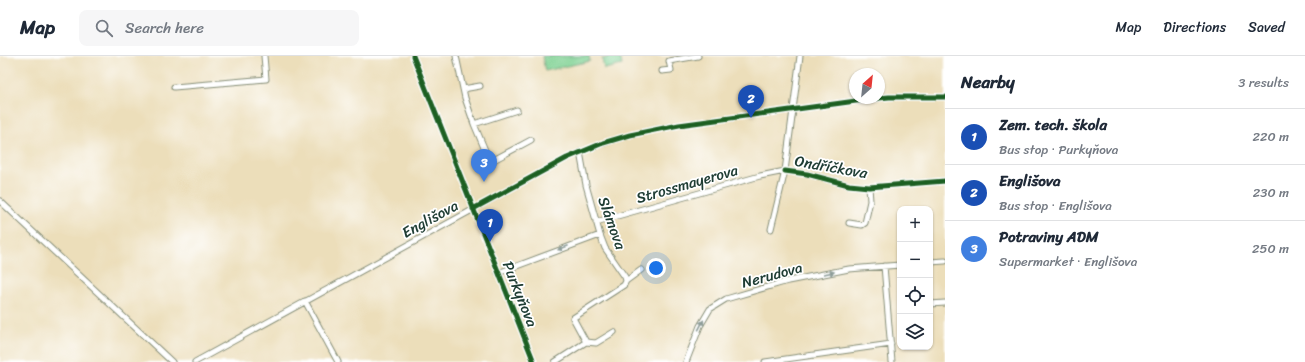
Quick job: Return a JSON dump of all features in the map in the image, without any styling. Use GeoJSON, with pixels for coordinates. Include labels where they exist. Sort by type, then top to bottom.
{"type":"FeatureCollection","features":[{"type":"Feature","properties":{"kind":"street"},"geometry":{"type":"LineString","coordinates":[[174,87],[266,80],[264,56]]}},
{"type":"Feature","properties":{"kind":"street","name":"Purkyňova"},"geometry":{"type":"LineString","coordinates":[[412,56],[534,362]]}},
{"type":"Feature","properties":{"kind":"street"},"geometry":{"type":"LineString","coordinates":[[456,56],[463,89],[474,124],[490,162],[532,140]]}},
{"type":"Feature","properties":{"kind":"street"},"geometry":{"type":"LineString","coordinates":[[662,71],[671,70],[669,61],[698,56]]}},
{"type":"Feature","properties":{"kind":"street"},"geometry":{"type":"LineString","coordinates":[[771,229],[785,171],[800,56]]}},
{"type":"Feature","properties":{"kind":"street"},"geometry":{"type":"LineString","coordinates":[[463,89],[480,86]]}},
{"type":"Feature","properties":{"kind":"street","name":"Englišova"},"geometry":{"type":"LineString","coordinates":[[885,97],[945,98]]}},
{"type":"Feature","properties":{"kind":"street","name":"Englišova"},"geometry":{"type":"LineString","coordinates":[[195,362],[566,158],[580,152],[616,138],[650,130],[849,102]]}},
{"type":"Feature","properties":{"kind":"street"},"geometry":{"type":"LineString","coordinates":[[474,124],[517,110]]}},
{"type":"Feature","properties":{"kind":"street","name":"Slámova"},"geometry":{"type":"LineString","coordinates":[[580,152],[586,185],[600,234],[605,248],[625,277],[626,281]]}},
{"type":"Feature","properties":{"kind":"street","name":"Ondříčkova"},"geometry":{"type":"LineString","coordinates":[[785,171],[807,174],[849,185],[869,187],[945,181]]}},
{"type":"Feature","properties":{"kind":"street","name":"Strossmayerova"},"geometry":{"type":"LineString","coordinates":[[596,222],[760,176],[785,171]]}},
{"type":"Feature","properties":{"kind":"street"},"geometry":{"type":"LineString","coordinates":[[849,223],[862,225],[865,223],[870,201],[869,187]]}},
{"type":"Feature","properties":{"kind":"street"},"geometry":{"type":"LineString","coordinates":[[0,201],[172,362]]}},
{"type":"Feature","properties":{"kind":"street"},"geometry":{"type":"LineString","coordinates":[[498,273],[600,234]]}},
{"type":"Feature","properties":{"kind":"street"},"geometry":{"type":"LineString","coordinates":[[933,262],[945,261]]}},
{"type":"Feature","properties":{"kind":"street","name":"Nerudova"},"geometry":{"type":"LineString","coordinates":[[687,362],[700,326],[710,309],[726,299],[788,281],[849,269],[897,265]]}},
{"type":"Feature","properties":{"kind":"street"},"geometry":{"type":"LineString","coordinates":[[884,266],[892,362]]}},
{"type":"Feature","properties":{"kind":"street"},"geometry":{"type":"LineString","coordinates":[[586,342],[573,318],[624,285],[626,281],[641,270]]}},
{"type":"Feature","properties":{"kind":"street"},"geometry":{"type":"LineString","coordinates":[[305,301],[338,362]]}},
{"type":"Feature","properties":{"kind":"street"},"geometry":{"type":"LineString","coordinates":[[933,304],[945,302]]}},
{"type":"Feature","properties":{"kind":"street"},"geometry":{"type":"LineString","coordinates":[[555,362],[563,360],[586,342],[596,343],[614,332]]}},
{"type":"Feature","properties":{"kind":"street"},"geometry":{"type":"LineString","coordinates":[[765,362],[890,344]]}},
{"type":"Feature","properties":{"kind":"green space"},"geometry":{"type":"Polygon","coordinates":[[[542,56],[589,56],[590,61],[545,71],[542,56]]]}},
{"type":"Feature","properties":{"kind":"green space"},"geometry":{"type":"Polygon","coordinates":[[[607,56],[620,56],[622,65],[604,69],[602,59],[607,58],[607,56]]]}},
{"type":"Feature","properties":{"kind":"cycle path"},"geometry":{"type":"LineString","coordinates":[[413,56],[534,362]]}},
{"type":"Feature","properties":{"kind":"cycle path"},"geometry":{"type":"LineString","coordinates":[[885,97],[945,97]]}},
{"type":"Feature","properties":{"kind":"cycle path"},"geometry":{"type":"LineString","coordinates":[[473,209],[567,158],[603,143],[630,135],[679,125],[849,102]]}},
{"type":"Feature","properties":{"kind":"cycle path"},"geometry":{"type":"LineString","coordinates":[[785,171],[807,174],[849,185],[869,187],[945,181]]}},
{"type":"Feature","properties":{"kind":"place","name":"Englišova"},"geometry":{"type":"Point","coordinates":[751,118]}},
{"type":"Feature","properties":{"kind":"place","name":"Potraviny ADM"},"geometry":{"type":"Point","coordinates":[484,182]}},
{"type":"Feature","properties":{"kind":"place","name":"Zem. tech. škola"},"geometry":{"type":"Point","coordinates":[490,242]}}]}
